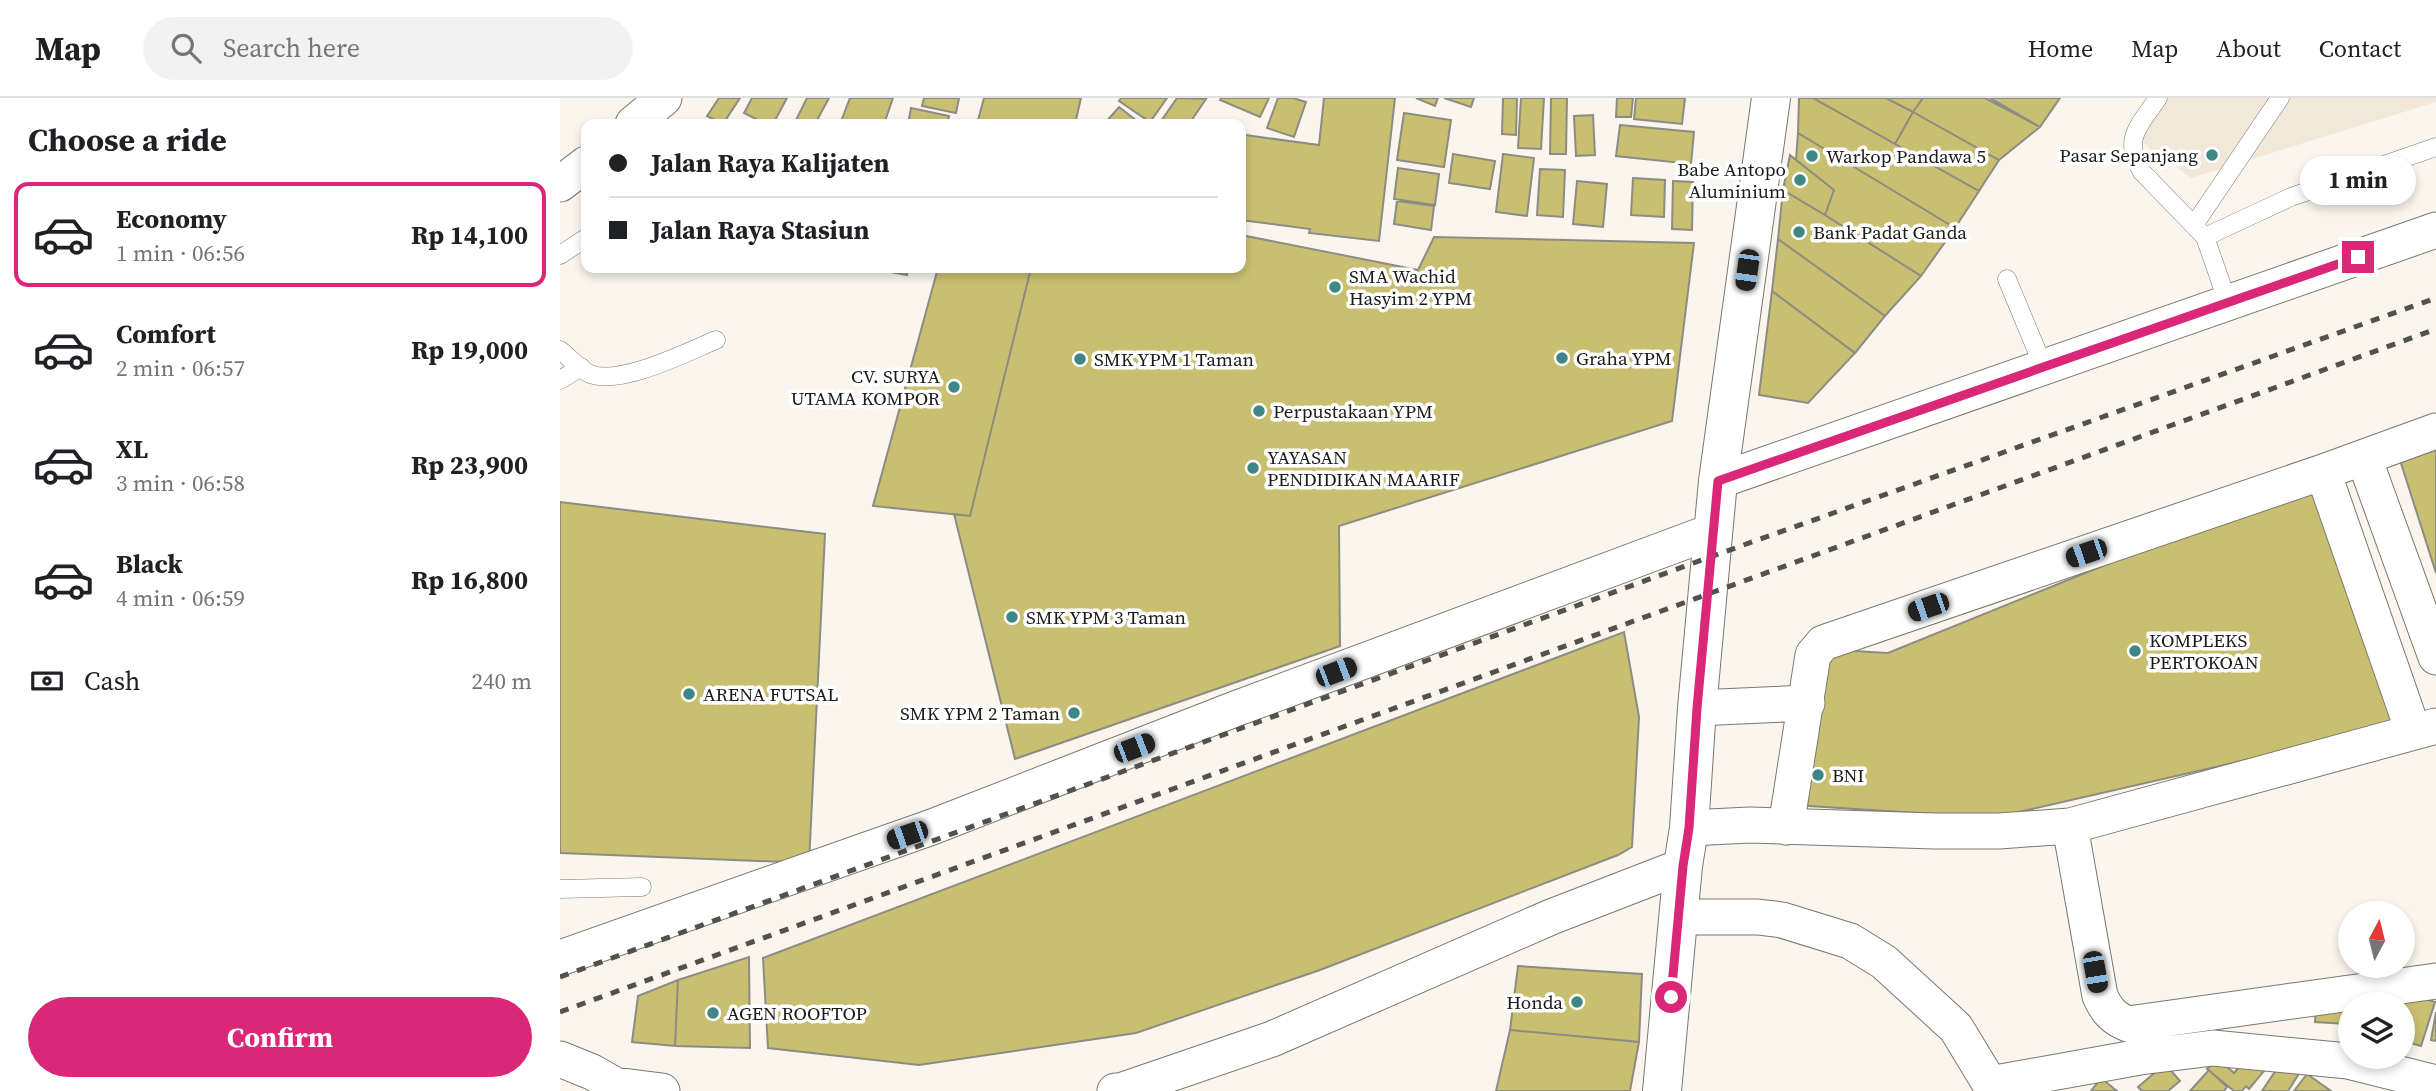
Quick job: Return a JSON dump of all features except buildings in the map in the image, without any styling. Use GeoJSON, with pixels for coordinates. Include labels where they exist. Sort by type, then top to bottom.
{"type":"FeatureCollection","features":[{"type":"Feature","properties":{"kind":"main road"},"geometry":{"type":"LineString","coordinates":[[1662,1091],[1689,828],[1718,481],[1771,98]]}},
{"type":"Feature","properties":{"kind":"street"},"geometry":{"type":"LineString","coordinates":[[639,119],[664,98]]}},
{"type":"Feature","properties":{"kind":"street"},"geometry":{"type":"LineString","coordinates":[[560,184],[581,168]]}},
{"type":"Feature","properties":{"kind":"street"},"geometry":{"type":"LineString","coordinates":[[1718,481],[2436,230]]}},
{"type":"Feature","properties":{"kind":"street"},"geometry":{"type":"LineString","coordinates":[[1787,827],[1813,656],[1823,643],[2436,431]]}},
{"type":"Feature","properties":{"kind":"street"},"geometry":{"type":"LineString","coordinates":[[2364,457],[2436,657]]}},
{"type":"Feature","properties":{"kind":"street"},"geometry":{"type":"LineString","coordinates":[[1689,828],[1750,825],[1999,831],[2070,826],[2424,728],[2323,472]]}},
{"type":"Feature","properties":{"kind":"street"},"geometry":{"type":"LineString","coordinates":[[560,958],[932,827],[1235,709],[1713,531]]}},
{"type":"Feature","properties":{"kind":"street"},"geometry":{"type":"LineString","coordinates":[[1697,708],[1807,703]]}},
{"type":"Feature","properties":{"kind":"street"},"geometry":{"type":"LineString","coordinates":[[2070,826],[2100,996],[2116,1019],[2128,1024],[2436,981]]}},
{"type":"Feature","properties":{"kind":"street"},"geometry":{"type":"LineString","coordinates":[[1115,1091],[1272,1039],[1551,917],[1683,866]]}},
{"type":"Feature","properties":{"kind":"street"},"geometry":{"type":"LineString","coordinates":[[1678,917],[1758,917],[1782,920],[1850,941],[1884,962],[1956,1028],[1991,1088],[2140,1057],[2213,1048],[2348,1060],[2436,1083]]}},
{"type":"Feature","properties":{"kind":"street"},"geometry":{"type":"LineString","coordinates":[[562,1061],[592,1072],[613,1088],[662,1091]]}},
{"type":"Feature","properties":{"kind":"lane"},"geometry":{"type":"LineString","coordinates":[[2158,98],[2138,128],[2132,150],[2141,172],[2200,231],[2228,303]]}},
{"type":"Feature","properties":{"kind":"lane"},"geometry":{"type":"LineString","coordinates":[[2200,231],[2280,98]]}},
{"type":"Feature","properties":{"kind":"lane"},"geometry":{"type":"LineString","coordinates":[[2200,231],[2436,147]]}},
{"type":"Feature","properties":{"kind":"lane"},"geometry":{"type":"LineString","coordinates":[[560,255],[581,241]]}},
{"type":"Feature","properties":{"kind":"lane"},"geometry":{"type":"LineString","coordinates":[[2007,279],[2044,368]]}},
{"type":"Feature","properties":{"kind":"lane"},"geometry":{"type":"LineString","coordinates":[[560,349],[593,375],[607,376],[638,372],[716,340]]}},
{"type":"Feature","properties":{"kind":"lane"},"geometry":{"type":"LineString","coordinates":[[560,380],[581,367]]}},
{"type":"Feature","properties":{"kind":"lane"},"geometry":{"type":"LineString","coordinates":[[560,889],[642,887]]}},
{"type":"Feature","properties":{"kind":"shaded area","name":"Pasar Sepanjang"},"geometry":{"type":"Polygon","coordinates":[[[2151,98],[2436,98],[2436,102],[2191,178],[2128,132],[2151,98]]]}},
{"type":"Feature","properties":{"kind":"railway"},"geometry":{"type":"LineString","coordinates":[[560,977],[1710,557],[2436,298]]}},
{"type":"Feature","properties":{"kind":"railway"},"geometry":{"type":"LineString","coordinates":[[560,1012],[2436,329]]}},
{"type":"Feature","properties":{"kind":"place","name":"Pasar Sepanjang"},"geometry":{"type":"Point","coordinates":[2212,155]}},
{"type":"Feature","properties":{"kind":"place","name":"Warkop Pandawa 5"},"geometry":{"type":"Point","coordinates":[1812,156]}},
{"type":"Feature","properties":{"kind":"place","name":"Babe Antopo Aluminium"},"geometry":{"type":"Point","coordinates":[1800,180]}},
{"type":"Feature","properties":{"kind":"place","name":"Bank Padat Ganda"},"geometry":{"type":"Point","coordinates":[1799,232]}},
{"type":"Feature","properties":{"kind":"place","name":"SMA Wachid Hasyim 2 YPM"},"geometry":{"type":"Point","coordinates":[1335,287]}},
{"type":"Feature","properties":{"kind":"place","name":"Graha YPM"},"geometry":{"type":"Point","coordinates":[1562,358]}},
{"type":"Feature","properties":{"kind":"place","name":"SMK YPM 1 Taman"},"geometry":{"type":"Point","coordinates":[1080,359]}},
{"type":"Feature","properties":{"kind":"place","name":"CV. SURYA UTAMA KOMPOR"},"geometry":{"type":"Point","coordinates":[954,387]}},
{"type":"Feature","properties":{"kind":"place","name":"Perpustakaan YPM"},"geometry":{"type":"Point","coordinates":[1259,411]}},
{"type":"Feature","properties":{"kind":"place","name":"YAYASAN PENDIDIKAN MAARIF"},"geometry":{"type":"Point","coordinates":[1253,468]}},
{"type":"Feature","properties":{"kind":"place","name":"SMK YPM 3 Taman"},"geometry":{"type":"Point","coordinates":[1012,617]}},
{"type":"Feature","properties":{"kind":"place","name":"KOMPLEKS PERTOKOAN"},"geometry":{"type":"Point","coordinates":[2135,651]}},
{"type":"Feature","properties":{"kind":"place","name":"ARENA FUTSAL"},"geometry":{"type":"Point","coordinates":[689,694]}},
{"type":"Feature","properties":{"kind":"place","name":"SMK YPM 2 Taman"},"geometry":{"type":"Point","coordinates":[1074,713]}},
{"type":"Feature","properties":{"kind":"place","name":"BNI"},"geometry":{"type":"Point","coordinates":[1818,775]}},
{"type":"Feature","properties":{"kind":"place","name":"Honda"},"geometry":{"type":"Point","coordinates":[1577,1002]}},
{"type":"Feature","properties":{"kind":"place","name":"AGEN ROOFTOP"},"geometry":{"type":"Point","coordinates":[713,1013]}},
{"type":"Feature","properties":{"kind":"route"},"geometry":{"type":"LineString","coordinates":[[1671,997],[1689,828],[1718,481],[2358,257]]}}]}
